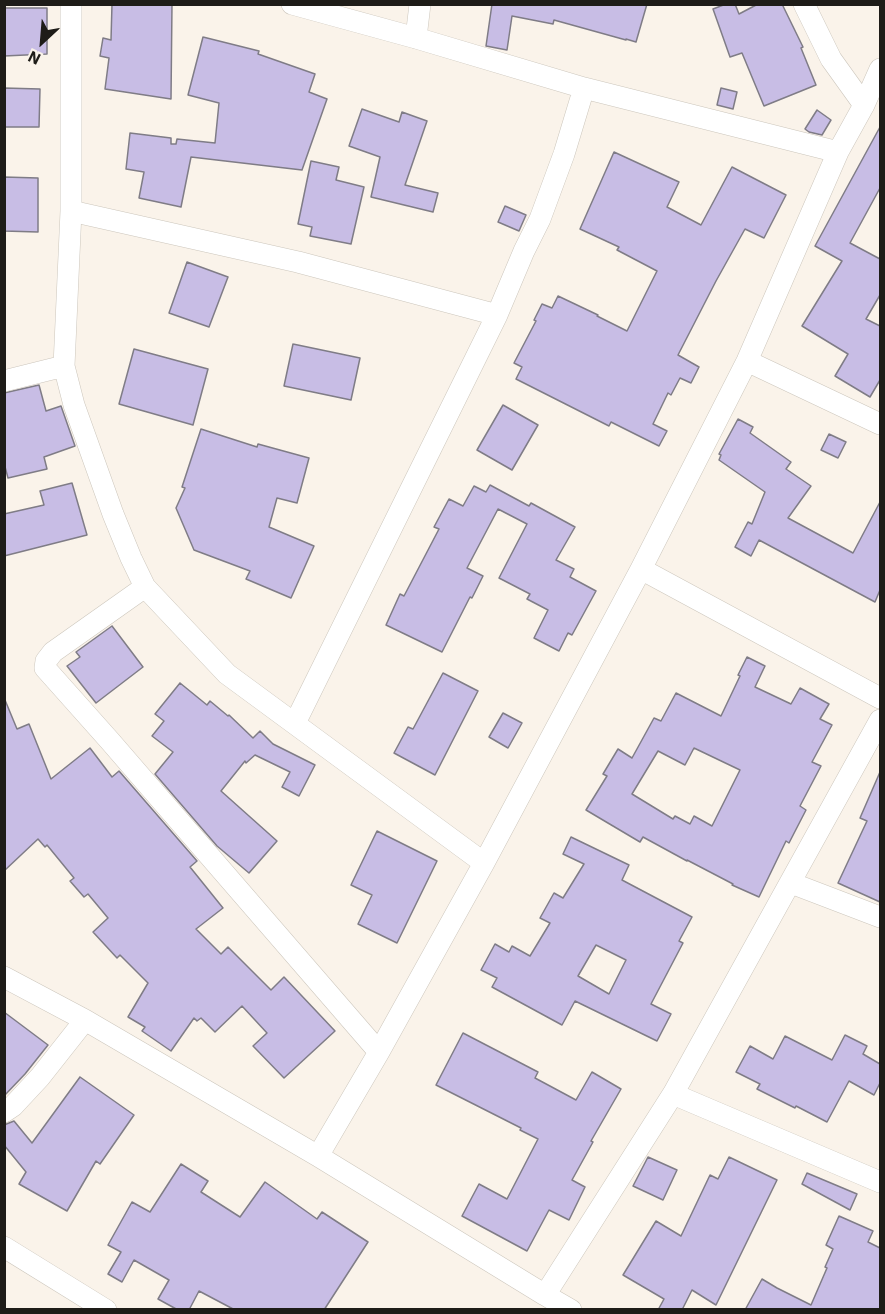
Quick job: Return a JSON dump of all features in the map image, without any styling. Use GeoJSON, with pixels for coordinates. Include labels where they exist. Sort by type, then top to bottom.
{"type":"FeatureCollection","features":[{"type":"Feature","properties":{"kind":"street"},"geometry":{"type":"LineString","coordinates":[[71,4],[70,211],[64,366],[74,405],[131,558],[145,587],[227,674],[484,863]]}},
{"type":"Feature","properties":{"kind":"street"},"geometry":{"type":"LineString","coordinates":[[292,4],[584,88],[838,152]]}},
{"type":"Feature","properties":{"kind":"street"},"geometry":{"type":"LineString","coordinates":[[416,38],[420,4]]}},
{"type":"Feature","properties":{"kind":"street"},"geometry":{"type":"LineString","coordinates":[[804,4],[831,59],[864,105]]}},
{"type":"Feature","properties":{"kind":"street"},"geometry":{"type":"LineString","coordinates":[[318,1156],[379,1052],[484,863],[641,569],[747,361],[838,152],[864,105],[880,69]]}},
{"type":"Feature","properties":{"kind":"street"},"geometry":{"type":"LineString","coordinates":[[295,723],[497,315],[540,219],[564,154],[584,88]]}},
{"type":"Feature","properties":{"kind":"street"},"geometry":{"type":"LineString","coordinates":[[70,211],[298,262],[497,315]]}},
{"type":"Feature","properties":{"kind":"street"},"geometry":{"type":"LineString","coordinates":[[747,361],[880,424]]}},
{"type":"Feature","properties":{"kind":"street"},"geometry":{"type":"LineString","coordinates":[[4,381],[64,366]]}},
{"type":"Feature","properties":{"kind":"street"},"geometry":{"type":"LineString","coordinates":[[641,569],[880,698]]}},
{"type":"Feature","properties":{"kind":"street"},"geometry":{"type":"LineString","coordinates":[[145,587],[53,652],[46,661],[45,668],[379,1052]]}},
{"type":"Feature","properties":{"kind":"street"},"geometry":{"type":"LineString","coordinates":[[545,1295],[674,1094],[880,720]]}},
{"type":"Feature","properties":{"kind":"street"},"geometry":{"type":"LineString","coordinates":[[791,884],[880,917]]}},
{"type":"Feature","properties":{"kind":"street"},"geometry":{"type":"LineString","coordinates":[[4,976],[85,1020],[318,1156],[572,1310]]}},
{"type":"Feature","properties":{"kind":"street"},"geometry":{"type":"LineString","coordinates":[[4,1112],[40,1077],[85,1020]]}},
{"type":"Feature","properties":{"kind":"street"},"geometry":{"type":"LineString","coordinates":[[674,1094],[880,1182]]}},
{"type":"Feature","properties":{"kind":"street"},"geometry":{"type":"LineString","coordinates":[[4,1247],[106,1310]]}},
{"type":"Feature","properties":{"kind":"building"},"geometry":{"type":"Polygon","coordinates":[[[112,4],[172,4],[171,99],[105,89],[109,58],[100,56],[103,38],[111,40],[112,4]]]}},
{"type":"Feature","properties":{"kind":"building"},"geometry":{"type":"Polygon","coordinates":[[[492,4],[647,4],[636,42],[554,20],[553,24],[512,16],[507,50],[486,46],[492,4]]]}},
{"type":"Feature","properties":{"kind":"building"},"geometry":{"type":"Polygon","coordinates":[[[726,4],[735,4],[739,14],[758,4],[782,4],[803,47],[801,48],[816,85],[764,106],[742,53],[730,57],[713,9],[726,4]]]}},
{"type":"Feature","properties":{"kind":"building"},"geometry":{"type":"Polygon","coordinates":[[[4,8],[47,8],[47,54],[4,56],[4,8]]]}},
{"type":"Feature","properties":{"kind":"building"},"geometry":{"type":"Polygon","coordinates":[[[203,37],[259,51],[258,54],[315,74],[309,92],[327,99],[302,170],[191,157],[181,207],[139,198],[144,172],[126,169],[130,133],[171,138],[171,144],[176,144],[177,139],[215,143],[219,103],[188,95],[203,37]]]}},
{"type":"Feature","properties":{"kind":"building"},"geometry":{"type":"Polygon","coordinates":[[[4,88],[40,89],[39,127],[4,127],[4,88]]]}},
{"type":"Feature","properties":{"kind":"building"},"geometry":{"type":"Polygon","coordinates":[[[721,88],[737,92],[733,109],[717,105],[721,88]]]}},
{"type":"Feature","properties":{"kind":"building"},"geometry":{"type":"Polygon","coordinates":[[[362,109],[399,122],[402,112],[427,121],[405,185],[438,193],[433,212],[371,197],[380,157],[349,146],[362,109]]]}},
{"type":"Feature","properties":{"kind":"building"},"geometry":{"type":"Polygon","coordinates":[[[817,110],[831,120],[822,135],[805,129],[817,110]]]}},
{"type":"Feature","properties":{"kind":"building"},"geometry":{"type":"Polygon","coordinates":[[[880,127],[880,188],[850,243],[880,259],[880,295],[866,319],[880,326],[880,380],[870,397],[835,376],[848,354],[802,326],[842,261],[815,246],[880,127]]]}},
{"type":"Feature","properties":{"kind":"building"},"geometry":{"type":"Polygon","coordinates":[[[614,152],[679,182],[667,207],[701,225],[732,167],[786,195],[764,238],[745,229],[678,355],[699,367],[691,383],[680,378],[671,395],[668,393],[653,424],[667,431],[659,446],[611,422],[609,426],[516,379],[522,367],[514,363],[536,321],[534,320],[542,304],[552,308],[558,296],[627,331],[657,271],[617,250],[619,247],[580,229],[614,152]]]}},
{"type":"Feature","properties":{"kind":"building"},"geometry":{"type":"Polygon","coordinates":[[[311,161],[339,167],[336,180],[364,187],[351,244],[310,236],[312,227],[298,224],[311,161]]]}},
{"type":"Feature","properties":{"kind":"building"},"geometry":{"type":"Polygon","coordinates":[[[4,177],[38,178],[38,232],[4,231],[4,177]]]}},
{"type":"Feature","properties":{"kind":"building"},"geometry":{"type":"Polygon","coordinates":[[[505,206],[526,215],[519,231],[498,222],[505,206]]]}},
{"type":"Feature","properties":{"kind":"building"},"geometry":{"type":"Polygon","coordinates":[[[187,262],[228,277],[209,327],[169,313],[187,262]]]}},
{"type":"Feature","properties":{"kind":"building"},"geometry":{"type":"Polygon","coordinates":[[[293,344],[360,358],[351,400],[284,386],[293,344]]]}},
{"type":"Feature","properties":{"kind":"building"},"geometry":{"type":"Polygon","coordinates":[[[134,349],[208,369],[193,425],[119,404],[134,349]]]}},
{"type":"Feature","properties":{"kind":"building"},"geometry":{"type":"Polygon","coordinates":[[[39,385],[46,411],[61,406],[75,446],[44,457],[47,469],[8,478],[4,463],[4,393],[39,385]]]}},
{"type":"Feature","properties":{"kind":"building"},"geometry":{"type":"Polygon","coordinates":[[[503,405],[538,425],[512,470],[477,450],[503,405]]]}},
{"type":"Feature","properties":{"kind":"building"},"geometry":{"type":"Polygon","coordinates":[[[738,419],[753,427],[750,433],[791,462],[786,469],[811,486],[788,518],[853,553],[880,502],[880,590],[875,602],[759,540],[751,556],[735,547],[748,522],[752,524],[765,492],[719,460],[721,455],[719,454],[738,419]]]}},
{"type":"Feature","properties":{"kind":"building"},"geometry":{"type":"Polygon","coordinates":[[[201,429],[257,447],[258,444],[309,458],[297,503],[277,498],[269,527],[314,546],[291,598],[246,579],[250,571],[194,550],[176,508],[185,488],[182,487],[201,429]]]}},
{"type":"Feature","properties":{"kind":"building"},"geometry":{"type":"Polygon","coordinates":[[[829,434],[846,442],[838,458],[821,450],[829,434]]]}},
{"type":"Feature","properties":{"kind":"building"},"geometry":{"type":"Polygon","coordinates":[[[72,483],[87,535],[4,556],[4,514],[44,505],[40,491],[72,483]]]}},
{"type":"Feature","properties":{"kind":"building"},"geometry":{"type":"Polygon","coordinates":[[[490,485],[529,506],[531,503],[575,527],[556,560],[574,569],[570,577],[596,591],[572,635],[568,633],[559,651],[534,638],[548,610],[527,599],[530,594],[499,578],[527,524],[498,509],[467,568],[483,576],[442,652],[386,625],[400,594],[404,596],[439,529],[434,527],[449,499],[463,506],[474,486],[486,492],[490,485]]]}},
{"type":"Feature","properties":{"kind":"building"},"geometry":{"type":"Polygon","coordinates":[[[112,626],[143,667],[96,703],[67,666],[80,657],[76,652],[112,626]]]}},
{"type":"Feature","properties":{"kind":"building"},"geometry":{"type":"Polygon","coordinates":[[[747,657],[765,666],[755,687],[791,704],[800,688],[829,704],[820,719],[832,725],[812,762],[821,766],[800,806],[806,810],[789,843],[786,841],[759,897],[643,837],[640,842],[586,810],[607,776],[603,774],[618,749],[632,758],[654,718],[661,721],[676,693],[721,716],[740,676],[738,675],[747,657]],[[694,748],[685,765],[658,751],[632,794],[673,819],[675,816],[690,824],[694,816],[712,826],[740,770],[694,748]]]}},
{"type":"Feature","properties":{"kind":"building"},"geometry":{"type":"Polygon","coordinates":[[[443,673],[478,691],[435,775],[394,753],[408,727],[413,729],[443,673]]]}},
{"type":"Feature","properties":{"kind":"building"},"geometry":{"type":"Polygon","coordinates":[[[180,683],[207,705],[210,701],[229,715],[253,738],[260,731],[273,744],[315,765],[299,796],[282,787],[290,772],[255,755],[246,763],[245,761],[221,791],[277,841],[249,873],[217,846],[155,774],[173,752],[152,736],[164,721],[155,714],[180,683]]]}},
{"type":"Feature","properties":{"kind":"building"},"geometry":{"type":"Polygon","coordinates":[[[5,700],[17,729],[29,724],[51,779],[90,748],[112,777],[119,771],[197,861],[190,867],[223,908],[196,929],[221,954],[228,947],[271,990],[284,977],[335,1031],[284,1078],[253,1046],[267,1033],[242,1006],[215,1032],[201,1018],[197,1021],[194,1018],[171,1051],[142,1031],[145,1027],[128,1017],[148,983],[120,955],[117,958],[93,932],[108,918],[88,894],[84,897],[70,881],[74,878],[47,845],[45,847],[38,839],[4,871],[5,700]]]}},
{"type":"Feature","properties":{"kind":"building"},"geometry":{"type":"Polygon","coordinates":[[[503,713],[522,723],[508,748],[489,737],[503,713]]]}},
{"type":"Feature","properties":{"kind":"building"},"geometry":{"type":"Polygon","coordinates":[[[880,772],[880,902],[838,883],[867,821],[860,818],[880,772]]]}},
{"type":"Feature","properties":{"kind":"building"},"geometry":{"type":"Polygon","coordinates":[[[377,831],[437,861],[397,943],[358,924],[372,895],[351,885],[377,831]]]}},
{"type":"Feature","properties":{"kind":"building"},"geometry":{"type":"Polygon","coordinates":[[[571,837],[629,865],[622,880],[692,917],[679,941],[683,943],[651,1004],[671,1014],[657,1041],[575,1001],[562,1025],[492,987],[497,978],[481,970],[495,944],[509,952],[512,946],[530,956],[550,923],[540,918],[554,893],[563,898],[584,864],[563,854],[571,837]],[[596,945],[578,976],[609,994],[626,960],[596,945]]]}},
{"type":"Feature","properties":{"kind":"building"},"geometry":{"type":"Polygon","coordinates":[[[4,1012],[48,1045],[4,1096],[4,1012]]]}},
{"type":"Feature","properties":{"kind":"building"},"geometry":{"type":"Polygon","coordinates":[[[463,1033],[538,1072],[535,1078],[576,1100],[592,1072],[621,1089],[572,1180],[585,1187],[569,1220],[549,1210],[527,1251],[462,1216],[479,1184],[507,1199],[538,1139],[436,1085],[463,1033]]]}},
{"type":"Feature","properties":{"kind":"building"},"geometry":{"type":"Polygon","coordinates":[[[845,1035],[867,1046],[863,1054],[880,1064],[880,1083],[874,1095],[849,1081],[827,1122],[757,1089],[760,1084],[736,1072],[750,1046],[773,1059],[785,1036],[832,1060],[845,1035]]]}},
{"type":"Feature","properties":{"kind":"building"},"geometry":{"type":"Polygon","coordinates":[[[80,1077],[134,1115],[100,1164],[96,1161],[67,1211],[19,1184],[26,1172],[4,1145],[4,1125],[14,1121],[32,1143],[80,1077]]]}},
{"type":"Feature","properties":{"kind":"building"},"geometry":{"type":"Polygon","coordinates":[[[648,1157],[677,1170],[663,1200],[633,1186],[648,1157]]]}},
{"type":"Feature","properties":{"kind":"building"},"geometry":{"type":"Polygon","coordinates":[[[729,1157],[777,1180],[716,1305],[692,1290],[682,1310],[658,1310],[664,1299],[623,1275],[656,1221],[681,1236],[710,1175],[718,1179],[729,1157]]]}},
{"type":"Feature","properties":{"kind":"building"},"geometry":{"type":"Polygon","coordinates":[[[181,1164],[208,1181],[201,1192],[240,1217],[265,1182],[317,1219],[322,1212],[368,1242],[324,1310],[235,1310],[199,1291],[189,1310],[178,1310],[158,1299],[169,1280],[134,1260],[122,1282],[108,1274],[121,1252],[108,1245],[132,1202],[150,1212],[181,1164]]]}},
{"type":"Feature","properties":{"kind":"building"},"geometry":{"type":"Polygon","coordinates":[[[807,1173],[857,1194],[850,1210],[802,1184],[807,1173]]]}},
{"type":"Feature","properties":{"kind":"building"},"geometry":{"type":"Polygon","coordinates":[[[839,1216],[873,1231],[868,1242],[880,1248],[880,1310],[745,1310],[762,1279],[811,1305],[833,1249],[826,1245],[839,1216]]]}}]}
